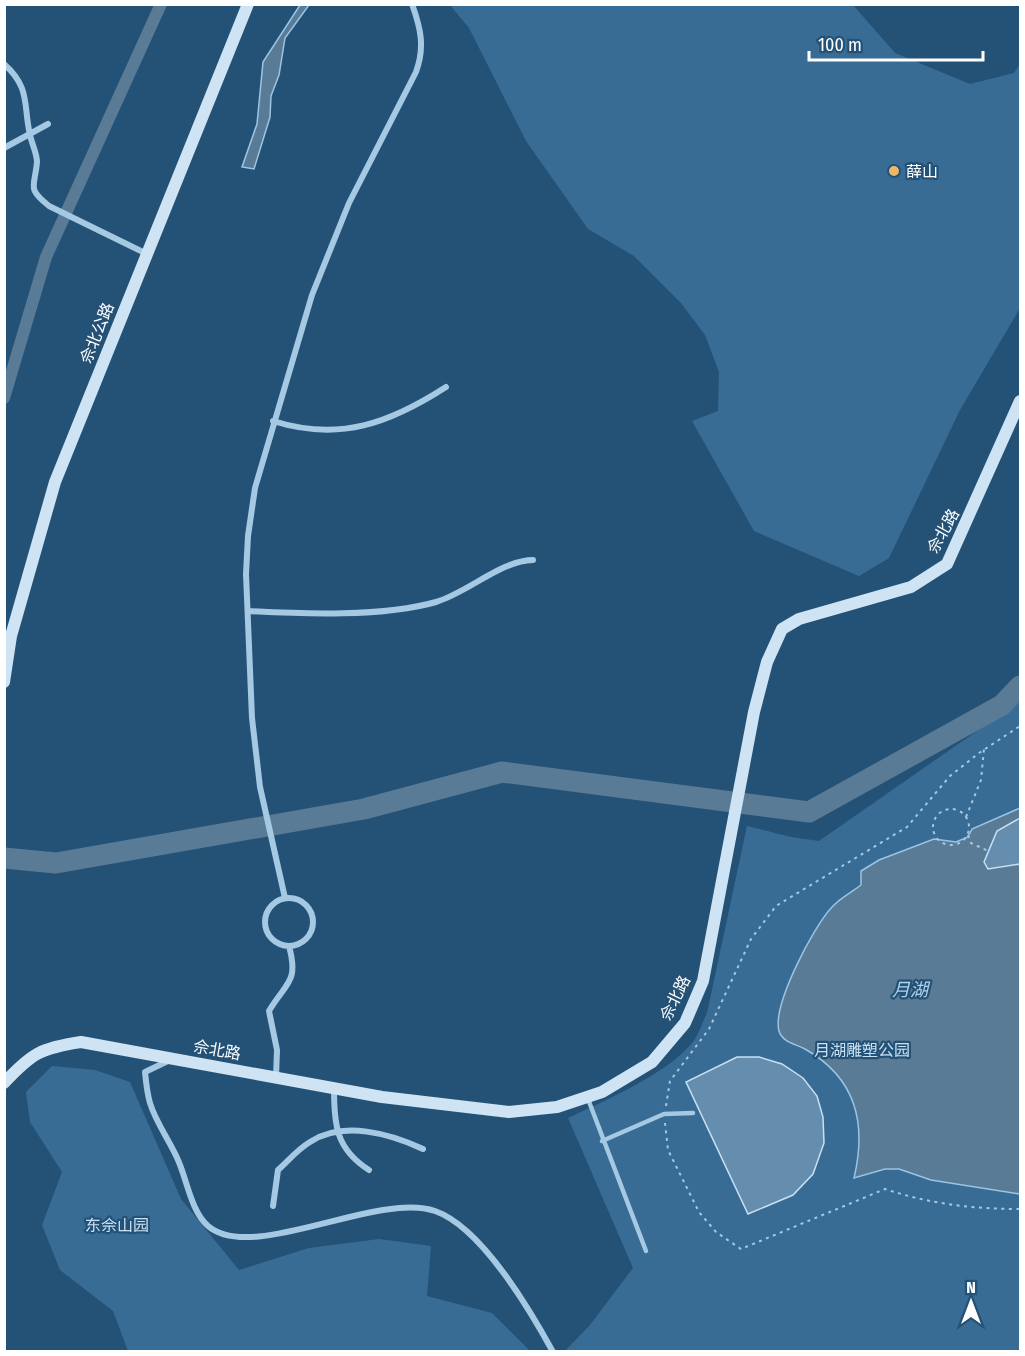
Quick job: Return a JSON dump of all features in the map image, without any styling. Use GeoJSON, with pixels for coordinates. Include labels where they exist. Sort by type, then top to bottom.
{"type":"FeatureCollection","features":[{"type":"Feature","properties":{"kind":"main road","name":"佘北公路"},"geometry":{"type":"LineString","coordinates":[[4,682],[11,636],[55,482],[248,4]]}},
{"type":"Feature","properties":{"kind":"main road","name":"佘北路"},"geometry":{"type":"LineString","coordinates":[[4,1083],[22,1064],[48,1047],[81,1042],[334,1088],[509,1112],[557,1107],[602,1092],[652,1062],[685,1023],[703,981],[754,712],[767,662],[782,629],[799,619],[911,587],[947,564],[1020,401]]}},
{"type":"Feature","properties":{"kind":"street"},"geometry":{"type":"LineString","coordinates":[[285,898],[260,787],[252,718],[248,536],[255,488],[299,331],[349,203],[416,72],[422,54],[423,41],[412,4]]}},
{"type":"Feature","properties":{"kind":"street"},"geometry":{"type":"LineString","coordinates":[[4,64],[14,72],[27,100],[29,133],[37,161],[33,188],[35,195],[49,206],[147,254]]}},
{"type":"Feature","properties":{"kind":"street"},"geometry":{"type":"LineString","coordinates":[[4,148],[48,124]]}},
{"type":"Feature","properties":{"kind":"street"},"geometry":{"type":"LineString","coordinates":[[273,421],[300,427],[339,428],[380,423],[428,399],[446,387]]}},
{"type":"Feature","properties":{"kind":"street"},"geometry":{"type":"LineString","coordinates":[[248,611],[312,612],[407,608],[435,602],[498,572],[533,560]]}},
{"type":"Feature","properties":{"kind":"street"},"geometry":{"type":"LineString","coordinates":[[285,898],[295,898],[306,903],[312,914],[313,929],[306,939],[289,946],[273,939],[267,930],[265,919],[274,902],[285,898]]}},
{"type":"Feature","properties":{"kind":"street"},"geometry":{"type":"LineString","coordinates":[[276,1078],[277,1050],[269,1011],[292,977],[294,964],[289,946]]}},
{"type":"Feature","properties":{"kind":"street"},"geometry":{"type":"LineString","coordinates":[[173,1059],[145,1072],[150,1103],[178,1160],[197,1209],[208,1226],[228,1238],[257,1236],[398,1207],[436,1211],[457,1222],[493,1260],[533,1316],[553,1352]]}},
{"type":"Feature","properties":{"kind":"street"},"geometry":{"type":"LineString","coordinates":[[334,1088],[336,1131],[354,1161],[369,1170]]}},
{"type":"Feature","properties":{"kind":"street"},"geometry":{"type":"LineString","coordinates":[[273,1206],[278,1170],[310,1141],[336,1131],[394,1136],[423,1149]]}},
{"type":"Feature","properties":{"kind":"lane"},"geometry":{"type":"LineString","coordinates":[[587,1096],[602,1141],[646,1251]]}},
{"type":"Feature","properties":{"kind":"lane"},"geometry":{"type":"LineString","coordinates":[[602,1141],[664,1114],[693,1113]]}},
{"type":"Feature","properties":{"kind":"path"},"geometry":{"type":"LineString","coordinates":[[1020,726],[984,749],[950,776],[907,827],[776,906],[751,939],[710,1029],[670,1081],[664,1114],[668,1150],[699,1212],[716,1232],[741,1249],[885,1190],[919,1200],[959,1206],[1020,1209]]}},
{"type":"Feature","properties":{"kind":"path"},"geometry":{"type":"LineString","coordinates":[[984,749],[981,780],[966,817],[971,843],[988,851]]}},
{"type":"Feature","properties":{"kind":"path"},"geometry":{"type":"LineString","coordinates":[[966,817],[957,810],[945,809],[936,816],[932,828],[937,839],[947,845],[959,843],[968,835]]}},
{"type":"Feature","properties":{"kind":"green space","name":"薛山"},"geometry":{"type":"Polygon","coordinates":[[[450,5],[853,5],[895,53],[970,84],[1014,73],[1020,64],[1020,308],[960,410],[889,558],[859,576],[754,531],[692,421],[718,411],[719,372],[705,335],[681,303],[634,256],[588,229],[526,141],[469,28],[450,5]]]}},
{"type":"Feature","properties":{"kind":"green space","name":"月湖雕塑公园"},"geometry":{"type":"Polygon","coordinates":[[[1020,701],[1020,1351],[564,1352],[590,1325],[633,1268],[568,1118],[654,1074],[671,1063],[695,1039],[707,1013],[747,826],[819,841],[1020,701]]]}},
{"type":"Feature","properties":{"kind":"green space","name":"东佘山园"},"geometry":{"type":"Polygon","coordinates":[[[52,1066],[95,1070],[130,1082],[181,1199],[239,1270],[309,1248],[379,1239],[431,1246],[427,1296],[492,1313],[530,1351],[128,1351],[113,1311],[60,1270],[42,1225],[62,1172],[30,1122],[26,1092],[52,1066]]]}},
{"type":"Feature","properties":{"kind":"water"},"geometry":{"type":"Polygon","coordinates":[[[300,5],[309,5],[285,38],[279,75],[271,96],[270,117],[254,169],[242,167],[257,124],[263,62],[300,5]]]}},
{"type":"Feature","properties":{"kind":"water","name":"月湖"},"geometry":{"type":"Polygon","coordinates":[[[1020,808],[1020,1194],[931,1180],[899,1169],[885,1169],[854,1178],[858,1158],[858,1121],[854,1104],[846,1088],[836,1074],[822,1061],[786,1040],[779,1031],[782,1003],[796,966],[815,931],[832,907],[861,885],[861,871],[879,860],[934,839],[956,842],[968,837],[972,829],[1020,808]]]}},
{"type":"Feature","properties":{"kind":"building"},"geometry":{"type":"Polygon","coordinates":[[[1020,818],[1020,864],[988,869],[984,862],[997,831],[1020,818]]]}},
{"type":"Feature","properties":{"kind":"building"},"geometry":{"type":"Polygon","coordinates":[[[737,1057],[759,1057],[782,1064],[803,1078],[817,1096],[823,1117],[824,1143],[813,1174],[793,1195],[748,1214],[686,1082],[737,1057]]]}},
{"type":"Feature","properties":{"kind":"waterway"},"geometry":{"type":"LineString","coordinates":[[4,398],[46,257],[161,4]]}},
{"type":"Feature","properties":{"kind":"waterway"},"geometry":{"type":"LineString","coordinates":[[4,858],[56,863],[364,809],[502,772],[809,812],[1002,705],[1020,686]]}},
{"type":"Feature","properties":{"kind":"place","name":"薛山"},"geometry":{"type":"Point","coordinates":[894,171]}}]}
